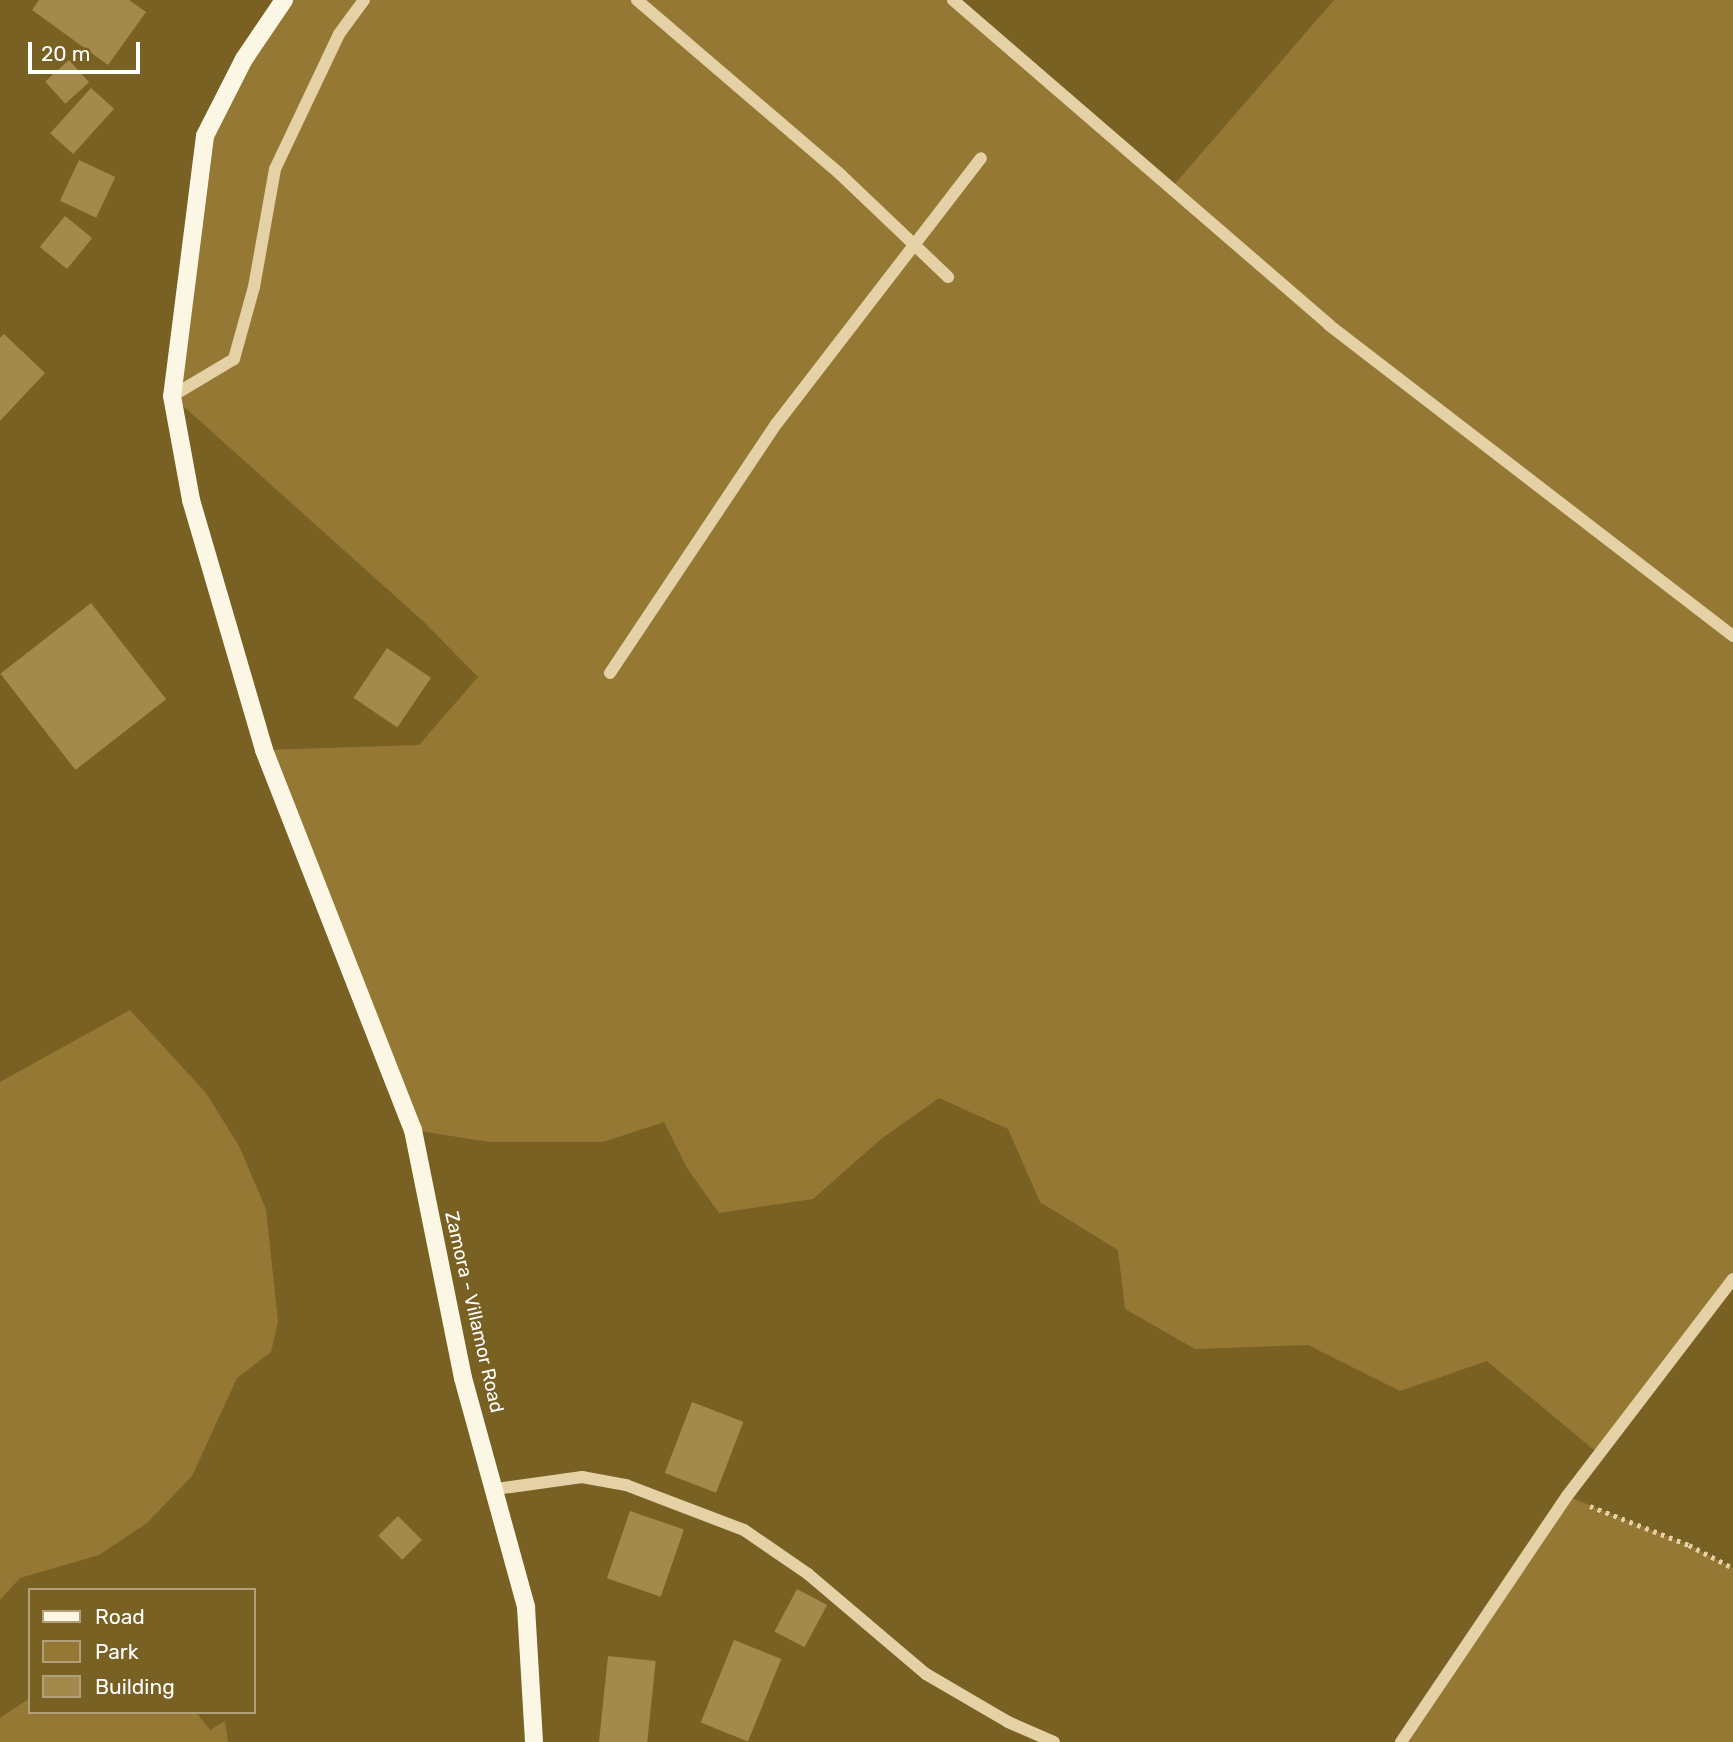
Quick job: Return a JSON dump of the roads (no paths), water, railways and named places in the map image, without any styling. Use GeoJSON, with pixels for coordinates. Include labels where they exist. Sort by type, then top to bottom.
{"type":"FeatureCollection","features":[{"type":"Feature","properties":{"kind":"main road","name":"Zamora - Villamor Road"},"geometry":{"type":"LineString","coordinates":[[284,0],[244,59],[205,136],[172,396],[191,500],[264,750],[413,1130],[463,1378],[496,1489],[526,1607],[534,1742]]}},
{"type":"Feature","properties":{"kind":"street"},"geometry":{"type":"LineString","coordinates":[[172,396],[234,359],[254,288],[275,169],[339,34],[364,0]]}},
{"type":"Feature","properties":{"kind":"street"},"geometry":{"type":"LineString","coordinates":[[637,0],[831,166],[948,277]]}},
{"type":"Feature","properties":{"kind":"street"},"geometry":{"type":"LineString","coordinates":[[953,0],[1329,325],[1733,636]]}},
{"type":"Feature","properties":{"kind":"street"},"geometry":{"type":"LineString","coordinates":[[610,673],[777,423],[981,158]]}},
{"type":"Feature","properties":{"kind":"street"},"geometry":{"type":"LineString","coordinates":[[1401,1742],[1567,1496],[1733,1279]]}},
{"type":"Feature","properties":{"kind":"street"},"geometry":{"type":"LineString","coordinates":[[496,1489],[582,1477],[639,1489],[744,1530],[808,1574],[926,1674],[1008,1722],[1054,1742]]}}]}
